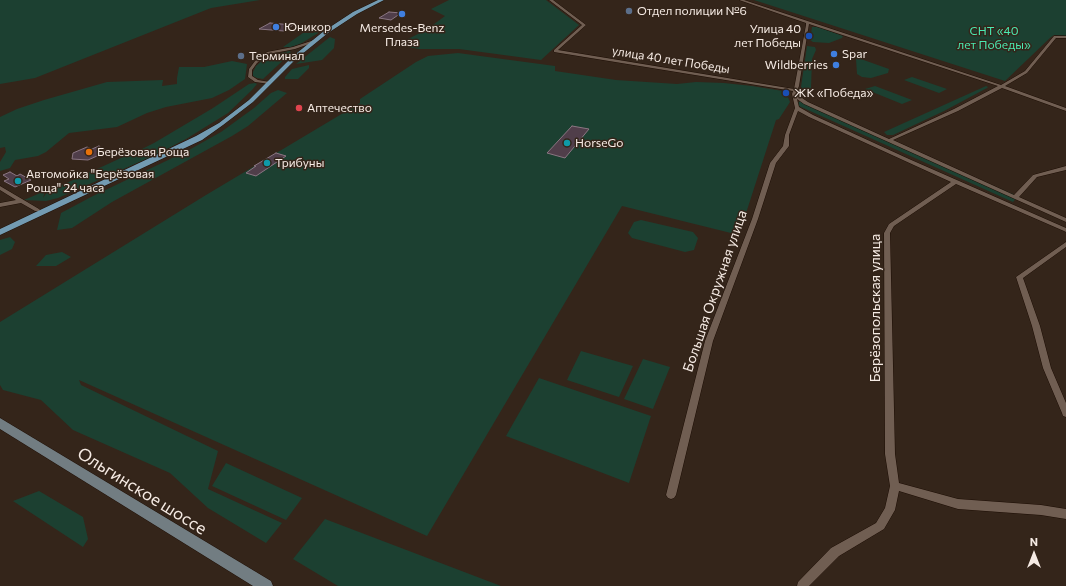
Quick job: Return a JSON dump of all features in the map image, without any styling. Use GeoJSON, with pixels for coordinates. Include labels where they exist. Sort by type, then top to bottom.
{"type":"FeatureCollection","features":[{"type":"Feature","properties":{"kind":"main road"},"geometry":{"type":"LineString","coordinates":[[0,232],[172,152],[221,124],[251,101],[268,83],[314,41],[355,13],[382,0]]}},
{"type":"Feature","properties":{"kind":"main road"},"geometry":{"type":"LineString","coordinates":[[0,226],[105,183]]}},
{"type":"Feature","properties":{"kind":"main road","name":"Ольгинское шоссе"},"geometry":{"type":"LineString","coordinates":[[0,423],[266,586]]}},
{"type":"Feature","properties":{"kind":"street","name":"улица 40 лет Победы"},"geometry":{"type":"LineString","coordinates":[[551,0],[584,25],[555,51],[794,92]]}},
{"type":"Feature","properties":{"kind":"street"},"geometry":{"type":"LineString","coordinates":[[741,0],[1001,86],[1066,110]]}},
{"type":"Feature","properties":{"kind":"street"},"geometry":{"type":"LineString","coordinates":[[807,23],[808,25],[797,86],[794,92],[797,108],[830,125],[1066,230]]}},
{"type":"Feature","properties":{"kind":"street"},"geometry":{"type":"LineString","coordinates":[[890,140],[956,110],[1026,72],[1055,38],[1066,37]]}},
{"type":"Feature","properties":{"kind":"street"},"geometry":{"type":"LineString","coordinates":[[268,83],[257,81],[250,76],[250,70],[256,62],[268,53],[294,48],[314,41]]}},
{"type":"Feature","properties":{"kind":"street"},"geometry":{"type":"LineString","coordinates":[[794,92],[806,103],[1066,220]]}},
{"type":"Feature","properties":{"kind":"street","name":"Большая Окружная улица"},"geometry":{"type":"LineString","coordinates":[[671,495],[709,341],[773,163],[786,146],[791,124],[797,108]]}},
{"type":"Feature","properties":{"kind":"street"},"geometry":{"type":"LineString","coordinates":[[1015,197],[1036,176],[1066,168]]}},
{"type":"Feature","properties":{"kind":"street","name":"Берёзопольская улица"},"geometry":{"type":"LineString","coordinates":[[802,586],[835,552],[880,526],[890,510],[895,486],[890,454],[887,233],[891,226],[956,182]]}},
{"type":"Feature","properties":{"kind":"street"},"geometry":{"type":"LineString","coordinates":[[0,188],[37,210]]}},
{"type":"Feature","properties":{"kind":"street"},"geometry":{"type":"LineString","coordinates":[[0,205],[21,200]]}},
{"type":"Feature","properties":{"kind":"street"},"geometry":{"type":"LineString","coordinates":[[1066,244],[1034,268],[1019,277],[1036,326],[1047,368],[1066,413]]}},
{"type":"Feature","properties":{"kind":"street"},"geometry":{"type":"LineString","coordinates":[[895,486],[958,504],[1040,510],[1066,514]]}},
{"type":"Feature","properties":{"kind":"green space"},"geometry":{"type":"Polygon","coordinates":[[[0,0],[260,0],[211,8],[35,78],[0,84],[0,0]]]}},
{"type":"Feature","properties":{"kind":"green space"},"geometry":{"type":"Polygon","coordinates":[[[449,0],[546,0],[579,25],[541,60],[459,49],[419,49],[402,46],[402,42],[426,30],[445,16],[431,9],[449,0]]]}},
{"type":"Feature","properties":{"kind":"green space","name":"СНТ «40 лет Победы»"},"geometry":{"type":"Polygon","coordinates":[[[754,0],[1066,0],[1066,36],[1054,35],[1051,37],[1005,81],[754,0]]]}},
{"type":"Feature","properties":{"kind":"green space"},"geometry":{"type":"Polygon","coordinates":[[[812,27],[818,27],[843,36],[842,38],[829,43],[813,42],[810,40],[812,27]]]}},
{"type":"Feature","properties":{"kind":"green space"},"geometry":{"type":"Polygon","coordinates":[[[318,30],[318,33],[302,43],[291,47],[283,47],[303,33],[313,33],[318,30]]]}},
{"type":"Feature","properties":{"kind":"green space"},"geometry":{"type":"Polygon","coordinates":[[[330,37],[335,39],[334,48],[322,60],[296,64],[330,37]]]}},
{"type":"Feature","properties":{"kind":"green space"},"geometry":{"type":"Polygon","coordinates":[[[807,46],[815,47],[816,50],[812,59],[811,88],[804,89],[801,87],[807,46]]]}},
{"type":"Feature","properties":{"kind":"green space"},"geometry":{"type":"Polygon","coordinates":[[[290,51],[291,53],[263,79],[253,76],[256,66],[268,56],[290,51]]]}},
{"type":"Feature","properties":{"kind":"green space"},"geometry":{"type":"Polygon","coordinates":[[[458,53],[555,66],[555,71],[616,80],[677,84],[696,82],[724,83],[752,86],[783,91],[787,95],[790,102],[779,119],[776,120],[739,235],[622,206],[427,536],[79,380],[81,385],[218,451],[208,489],[282,523],[266,543],[208,508],[170,473],[73,430],[41,400],[3,390],[0,385],[0,322],[206,195],[360,103],[360,99],[416,62],[428,56],[458,53]]]}},
{"type":"Feature","properties":{"kind":"green space"},"geometry":{"type":"Polygon","coordinates":[[[858,58],[889,69],[888,73],[871,78],[862,77],[857,74],[856,59],[858,58]]]}},
{"type":"Feature","properties":{"kind":"green space"},"geometry":{"type":"Polygon","coordinates":[[[232,61],[247,64],[245,79],[229,90],[212,98],[166,107],[147,113],[117,127],[69,133],[46,152],[38,156],[15,160],[10,168],[0,171],[0,162],[6,152],[5,147],[0,148],[0,117],[17,109],[44,100],[107,82],[163,80],[162,86],[177,84],[179,67],[204,67],[232,61]]]}},
{"type":"Feature","properties":{"kind":"green space"},"geometry":{"type":"Polygon","coordinates":[[[309,65],[309,68],[298,79],[285,79],[292,69],[309,65]]]}},
{"type":"Feature","properties":{"kind":"green space"},"geometry":{"type":"Polygon","coordinates":[[[912,77],[947,89],[939,93],[904,80],[912,77]]]}},
{"type":"Feature","properties":{"kind":"green space"},"geometry":{"type":"Polygon","coordinates":[[[249,84],[257,84],[252,90],[228,113],[186,139],[155,155],[58,198],[46,201],[24,200],[45,191],[43,198],[47,192],[134,152],[141,149],[143,150],[142,149],[213,108],[249,84]]]}},
{"type":"Feature","properties":{"kind":"green space"},"geometry":{"type":"Polygon","coordinates":[[[875,86],[912,100],[902,104],[865,89],[875,86]]]}},
{"type":"Feature","properties":{"kind":"green space"},"geometry":{"type":"Polygon","coordinates":[[[986,86],[988,87],[944,111],[893,135],[887,135],[884,132],[986,86]]]}},
{"type":"Feature","properties":{"kind":"green space"},"geometry":{"type":"Polygon","coordinates":[[[278,90],[287,93],[248,126],[112,202],[72,228],[57,230],[61,213],[189,150],[221,132],[254,108],[271,93],[278,90]]]}},
{"type":"Feature","properties":{"kind":"green space"},"geometry":{"type":"Polygon","coordinates":[[[800,101],[886,140],[1018,196],[1013,202],[799,106],[798,103],[800,101]]]}},
{"type":"Feature","properties":{"kind":"green space"},"geometry":{"type":"Polygon","coordinates":[[[641,220],[693,232],[698,238],[694,250],[685,252],[632,238],[628,233],[634,222],[641,220]]]}},
{"type":"Feature","properties":{"kind":"green space"},"geometry":{"type":"Polygon","coordinates":[[[10,237],[15,242],[12,249],[0,255],[0,240],[10,237]]]}},
{"type":"Feature","properties":{"kind":"green space"},"geometry":{"type":"Polygon","coordinates":[[[62,252],[71,257],[56,266],[36,266],[46,255],[62,252]]]}},
{"type":"Feature","properties":{"kind":"green space"},"geometry":{"type":"Polygon","coordinates":[[[581,351],[633,366],[619,397],[567,380],[581,351]]]}},
{"type":"Feature","properties":{"kind":"green space"},"geometry":{"type":"Polygon","coordinates":[[[643,359],[670,367],[653,409],[624,399],[643,359]]]}},
{"type":"Feature","properties":{"kind":"green space"},"geometry":{"type":"Polygon","coordinates":[[[539,378],[651,416],[629,483],[506,436],[539,378]]]}},
{"type":"Feature","properties":{"kind":"green space"},"geometry":{"type":"Polygon","coordinates":[[[226,463],[302,498],[286,520],[212,486],[226,463]]]}},
{"type":"Feature","properties":{"kind":"green space"},"geometry":{"type":"Polygon","coordinates":[[[39,491],[83,517],[88,539],[83,547],[13,501],[39,491]]]}},
{"type":"Feature","properties":{"kind":"green space"},"geometry":{"type":"Polygon","coordinates":[[[325,519],[501,586],[338,586],[293,559],[325,519]]]}},
{"type":"Feature","properties":{"kind":"building"},"geometry":{"type":"Polygon","coordinates":[[[389,12],[401,13],[391,20],[379,18],[389,12]]]}},
{"type":"Feature","properties":{"kind":"building","name":"Юникор"},"geometry":{"type":"Polygon","coordinates":[[[270,23],[293,25],[284,31],[259,29],[270,23]]]}},
{"type":"Feature","properties":{"kind":"building","name":"HorseGo"},"geometry":{"type":"Polygon","coordinates":[[[572,126],[589,129],[565,158],[547,153],[572,126]]]}},
{"type":"Feature","properties":{"kind":"building","name":"Берёзовая Роща"},"geometry":{"type":"Polygon","coordinates":[[[99,146],[106,152],[88,160],[72,159],[73,153],[87,147],[92,149],[99,146]]]}},
{"type":"Feature","properties":{"kind":"building","name":"Трибуны"},"geometry":{"type":"Polygon","coordinates":[[[276,153],[286,156],[256,176],[246,173],[256,166],[254,166],[276,153]]]}},
{"type":"Feature","properties":{"kind":"building","name":"Автомойка \"Берёзовая Роща\" 24 часа"},"geometry":{"type":"Polygon","coordinates":[[[10,172],[17,176],[20,174],[31,180],[15,187],[4,181],[9,179],[3,175],[10,172]]]}},
{"type":"Feature","properties":{"kind":"place","name":"Отдел полиции №6"},"geometry":{"type":"Point","coordinates":[629,11]}},
{"type":"Feature","properties":{"kind":"place","name":"Mersedes-Benz Плаза"},"geometry":{"type":"Point","coordinates":[402,14]}},
{"type":"Feature","properties":{"kind":"place","name":"Юникор"},"geometry":{"type":"Point","coordinates":[276,27]}},
{"type":"Feature","properties":{"kind":"place","name":"Улица 40 лет Победы"},"geometry":{"type":"Point","coordinates":[809,36]}},
{"type":"Feature","properties":{"kind":"place","name":"Spar"},"geometry":{"type":"Point","coordinates":[834,54]}},
{"type":"Feature","properties":{"kind":"place","name":"Терминал"},"geometry":{"type":"Point","coordinates":[241,56]}},
{"type":"Feature","properties":{"kind":"place","name":"Wildberries"},"geometry":{"type":"Point","coordinates":[836,65]}},
{"type":"Feature","properties":{"kind":"place","name":"ЖК «Победа»"},"geometry":{"type":"Point","coordinates":[786,93]}},
{"type":"Feature","properties":{"kind":"place","name":"Аптечество"},"geometry":{"type":"Point","coordinates":[299,108]}},
{"type":"Feature","properties":{"kind":"place","name":"HorseGo"},"geometry":{"type":"Point","coordinates":[567,143]}},
{"type":"Feature","properties":{"kind":"place","name":"Берёзовая Роща"},"geometry":{"type":"Point","coordinates":[89,152]}},
{"type":"Feature","properties":{"kind":"place","name":"Трибуны"},"geometry":{"type":"Point","coordinates":[267,163]}},
{"type":"Feature","properties":{"kind":"place","name":"Автомойка \"Берёзовая Роща\" 24 часа"},"geometry":{"type":"Point","coordinates":[18,181]}}]}
